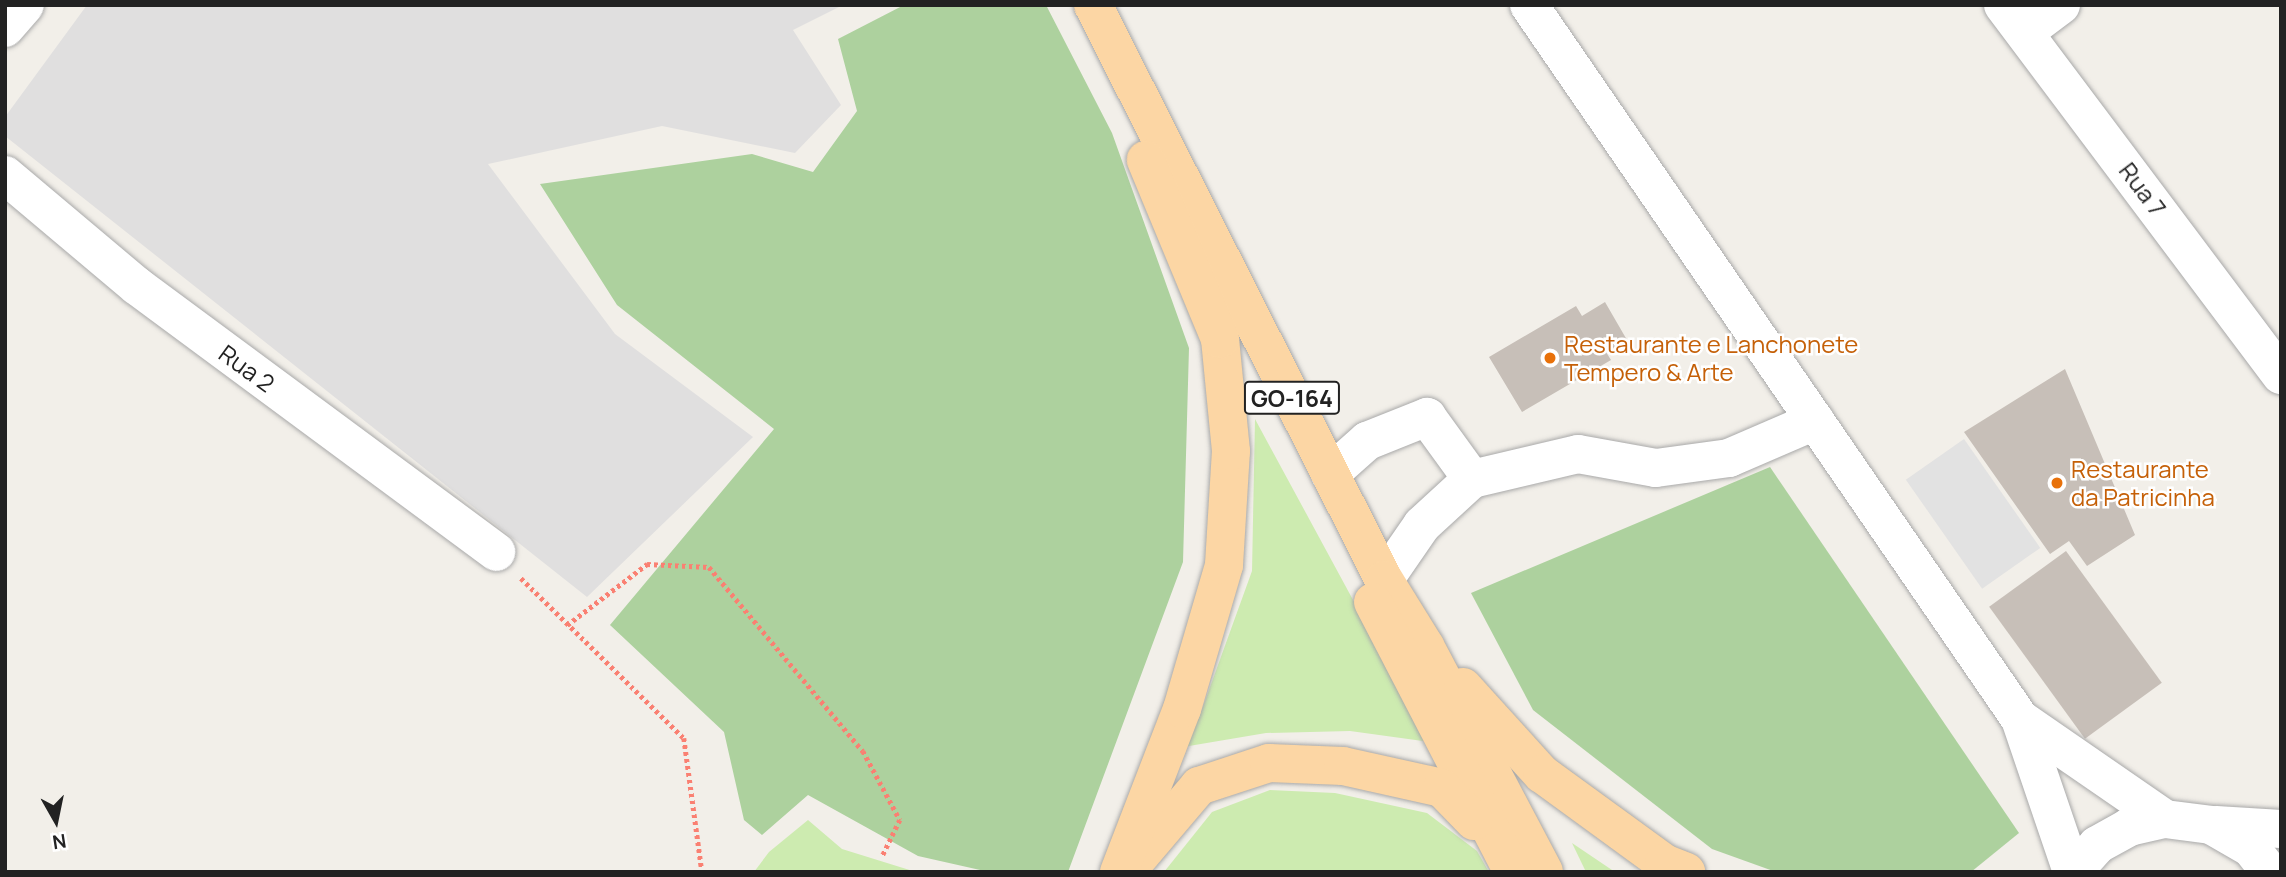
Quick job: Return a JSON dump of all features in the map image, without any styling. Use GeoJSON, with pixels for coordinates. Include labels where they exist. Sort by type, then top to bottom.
{"type":"FeatureCollection","features":[{"type":"Feature","properties":{"kind":"main road","name":"GO-164"},"geometry":{"type":"LineString","coordinates":[[1067,5],[1505,857]]}},
{"type":"Feature","properties":{"kind":"main road","name":"GO-164"},"geometry":{"type":"LineString","coordinates":[[1093,5],[1384,580],[1425,646],[1544,872]]}},
{"type":"Feature","properties":{"kind":"main road"},"geometry":{"type":"LineString","coordinates":[[1119,872],[1182,709],[1224,565],[1231,451],[1220,339],[1146,160]]}},
{"type":"Feature","properties":{"kind":"main road"},"geometry":{"type":"LineString","coordinates":[[1425,646],[1542,774],[1664,863],[1686,872]]}},
{"type":"Feature","properties":{"kind":"main road"},"geometry":{"type":"LineString","coordinates":[[1126,872],[1199,786],[1269,763],[1343,766],[1442,788],[1505,857]]}},
{"type":"Feature","properties":{"kind":"street"},"geometry":{"type":"LineString","coordinates":[[5,29],[25,5]]}},
{"type":"Feature","properties":{"kind":"street"},"geometry":{"type":"LineString","coordinates":[[1529,5],[2020,719],[2073,872],[2097,845],[2118,833],[2165,819],[2211,825],[2281,828]]}},
{"type":"Feature","properties":{"kind":"street"},"geometry":{"type":"LineString","coordinates":[[2014,18],[2061,5]]}},
{"type":"Feature","properties":{"kind":"street","name":"Rua 7"},"geometry":{"type":"LineString","coordinates":[[2014,18],[2281,375]]}},
{"type":"Feature","properties":{"kind":"street","name":"Rua 2"},"geometry":{"type":"LineString","coordinates":[[5,175],[137,286],[496,552]]}},
{"type":"Feature","properties":{"kind":"street"},"geometry":{"type":"LineString","coordinates":[[1330,474],[1367,441],[1427,417],[1472,479]]}},
{"type":"Feature","properties":{"kind":"street"},"geometry":{"type":"LineString","coordinates":[[1384,580],[1422,525],[1472,479],[1578,454],[1656,468],[1729,458],[1815,421]]}},
{"type":"Feature","properties":{"kind":"street"},"geometry":{"type":"LineString","coordinates":[[2020,719],[2165,819]]}},
{"type":"Feature","properties":{"kind":"street"},"geometry":{"type":"LineString","coordinates":[[2211,825],[2251,848],[2270,872]]}},
{"type":"Feature","properties":{"kind":"path"},"geometry":{"type":"LineString","coordinates":[[496,552],[684,738],[702,872]]}},
{"type":"Feature","properties":{"kind":"path"},"geometry":{"type":"LineString","coordinates":[[567,625],[647,564],[709,567],[863,751],[900,820],[882,857]]}},
{"type":"Feature","properties":{"kind":"shaded area"},"geometry":{"type":"Polygon","coordinates":[[[87,5],[843,5],[793,30],[841,105],[795,153],[662,126],[488,164],[615,334],[753,437],[587,597],[5,136],[5,117],[87,5]]]}},
{"type":"Feature","properties":{"kind":"shaded area"},"geometry":{"type":"Polygon","coordinates":[[[1964,439],[2040,548],[1982,589],[1906,480],[1964,439]]]}},
{"type":"Feature","properties":{"kind":"green space"},"geometry":{"type":"Polygon","coordinates":[[[904,5],[1046,5],[1112,133],[1189,348],[1183,562],[1068,872],[989,872],[918,856],[808,795],[762,835],[744,820],[724,732],[610,625],[774,429],[617,305],[540,184],[752,154],[813,172],[857,111],[838,39],[904,5]]]}},
{"type":"Feature","properties":{"kind":"green space"},"geometry":{"type":"Polygon","coordinates":[[[1255,419],[1430,742],[1350,731],[1266,733],[1183,747],[1201,712],[1252,571],[1255,419]]]}},
{"type":"Feature","properties":{"kind":"green space"},"geometry":{"type":"Polygon","coordinates":[[[1770,467],[2019,833],[1971,872],[1776,872],[1712,849],[1533,710],[1471,593],[1770,467]]]}},
{"type":"Feature","properties":{"kind":"green space"},"geometry":{"type":"Polygon","coordinates":[[[1270,790],[1335,793],[1427,813],[1477,851],[1489,872],[1164,872],[1212,812],[1270,790]]]}},
{"type":"Feature","properties":{"kind":"green space"},"geometry":{"type":"Polygon","coordinates":[[[808,820],[842,849],[916,872],[754,872],[769,852],[808,820]]]}},
{"type":"Feature","properties":{"kind":"green space"},"geometry":{"type":"Polygon","coordinates":[[[1572,843],[1615,872],[1586,872],[1572,843]]]}},
{"type":"Feature","properties":{"kind":"building","name":"Restaurante e Lanchonete Tempero & Arte"},"geometry":{"type":"Polygon","coordinates":[[[1605,302],[1627,340],[1606,352],[1611,360],[1522,412],[1489,357],[1576,306],[1582,316],[1605,302]]]}},
{"type":"Feature","properties":{"kind":"building","name":"Restaurante da Patricinha"},"geometry":{"type":"Polygon","coordinates":[[[2065,369],[2135,535],[2087,566],[2069,541],[2050,554],[1964,432],[2065,369]]]}},
{"type":"Feature","properties":{"kind":"building"},"geometry":{"type":"Polygon","coordinates":[[[2066,551],[2162,683],[2085,739],[1989,607],[2066,551]]]}},
{"type":"Feature","properties":{"kind":"place","name":"Restaurante e Lanchonete Tempero & Arte"},"geometry":{"type":"Point","coordinates":[1550,358]}},
{"type":"Feature","properties":{"kind":"place","name":"Restaurante da Patricinha"},"geometry":{"type":"Point","coordinates":[2057,483]}}]}
